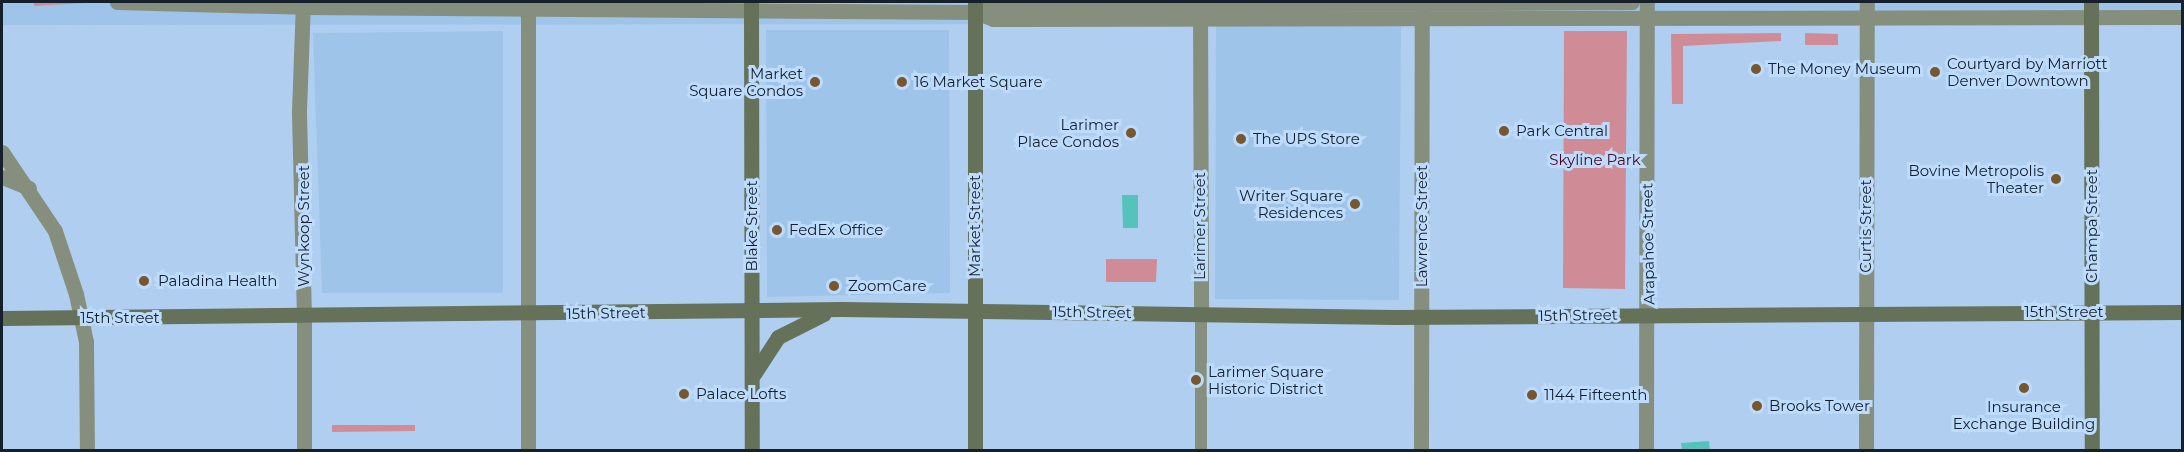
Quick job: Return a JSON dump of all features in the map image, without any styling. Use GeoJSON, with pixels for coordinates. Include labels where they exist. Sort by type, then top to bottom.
{"type":"FeatureCollection","features":[{"type":"Feature","properties":{"kind":"main road","name":"Champa Street"},"geometry":{"type":"LineString","coordinates":[[2091,2],[2092,450]]}},
{"type":"Feature","properties":{"kind":"main road","name":"Blake Street"},"geometry":{"type":"LineString","coordinates":[[751,6],[752,450]]}},
{"type":"Feature","properties":{"kind":"main road","name":"Market Street"},"geometry":{"type":"LineString","coordinates":[[975,7],[975,450]]}},
{"type":"Feature","properties":{"kind":"main road","name":"15th Street"},"geometry":{"type":"LineString","coordinates":[[2,318],[530,315],[841,309],[1421,316],[2182,312]]}},
{"type":"Feature","properties":{"kind":"main road"},"geometry":{"type":"LineString","coordinates":[[752,380],[784,332],[841,309]]}},
{"type":"Feature","properties":{"kind":"street"},"geometry":{"type":"LineString","coordinates":[[117,2],[151,6],[303,4],[1647,9],[1866,19],[2182,17]]}},
{"type":"Feature","properties":{"kind":"street"},"geometry":{"type":"LineString","coordinates":[[1422,9],[1632,2]]}},
{"type":"Feature","properties":{"kind":"street","name":"Curtis Street"},"geometry":{"type":"LineString","coordinates":[[1866,450],[1867,2]]}},
{"type":"Feature","properties":{"kind":"street","name":"Wynkoop Street"},"geometry":{"type":"LineString","coordinates":[[303,4],[299,113],[304,316],[304,450]]}},
{"type":"Feature","properties":{"kind":"street"},"geometry":{"type":"LineString","coordinates":[[528,5],[530,315],[528,450]]}},
{"type":"Feature","properties":{"kind":"street","name":"Larimer Street"},"geometry":{"type":"LineString","coordinates":[[1200,9],[1201,450]]}},
{"type":"Feature","properties":{"kind":"street","name":"Lawrence Street"},"geometry":{"type":"LineString","coordinates":[[1421,450],[1422,9]]}},
{"type":"Feature","properties":{"kind":"street","name":"Arapahoe Street"},"geometry":{"type":"LineString","coordinates":[[1646,450],[1650,315],[1647,9]]}},
{"type":"Feature","properties":{"kind":"street"},"geometry":{"type":"LineString","coordinates":[[2,152],[30,189],[55,231],[82,318],[87,450]]}},
{"type":"Feature","properties":{"kind":"street"},"geometry":{"type":"LineString","coordinates":[[2,177],[30,189]]}},
{"type":"Feature","properties":{"kind":"shaded area"},"geometry":{"type":"Polygon","coordinates":[[[2,2],[2182,2],[2182,22],[1401,25],[1399,300],[1215,299],[1216,24],[2,25],[2,2]]]}},
{"type":"Feature","properties":{"kind":"shaded area"},"geometry":{"type":"Polygon","coordinates":[[[766,30],[949,30],[950,293],[767,297],[766,30]]]}},
{"type":"Feature","properties":{"kind":"shaded area"},"geometry":{"type":"Polygon","coordinates":[[[503,31],[503,293],[322,293],[313,33],[503,31]]]}},
{"type":"Feature","properties":{"kind":"shaded area"},"geometry":{"type":"Polygon","coordinates":[[[1122,195],[1138,195],[1138,228],[1123,228],[1122,195]]]}},
{"type":"Feature","properties":{"kind":"shaded area"},"geometry":{"type":"Polygon","coordinates":[[[1709,441],[1710,450],[1682,450],[1681,443],[1709,441]]]}},
{"type":"Feature","properties":{"kind":"green space"},"geometry":{"type":"Polygon","coordinates":[[[34,2],[44,2],[86,3],[34,6],[34,2]]]}},
{"type":"Feature","properties":{"kind":"green space","name":"Skyline Park"},"geometry":{"type":"Polygon","coordinates":[[[1564,31],[1627,31],[1625,289],[1563,288],[1564,31]]]}},
{"type":"Feature","properties":{"kind":"green space"},"geometry":{"type":"Polygon","coordinates":[[[1781,33],[1781,41],[1683,46],[1683,104],[1672,104],[1671,34],[1781,33]]]}},
{"type":"Feature","properties":{"kind":"green space"},"geometry":{"type":"Polygon","coordinates":[[[1805,33],[1838,34],[1838,45],[1805,45],[1805,33]]]}},
{"type":"Feature","properties":{"kind":"green space"},"geometry":{"type":"Polygon","coordinates":[[[1106,259],[1157,259],[1156,282],[1106,282],[1106,259]]]}},
{"type":"Feature","properties":{"kind":"green space"},"geometry":{"type":"Polygon","coordinates":[[[332,425],[415,425],[415,431],[332,432],[332,425]]]}},
{"type":"Feature","properties":{"kind":"place","name":"The Money Museum"},"geometry":{"type":"Point","coordinates":[1756,69]}},
{"type":"Feature","properties":{"kind":"place","name":"Courtyard by Marriott Denver Downtown"},"geometry":{"type":"Point","coordinates":[1935,72]}},
{"type":"Feature","properties":{"kind":"place","name":"Market Square Condos"},"geometry":{"type":"Point","coordinates":[815,82]}},
{"type":"Feature","properties":{"kind":"place","name":"16 Market Square"},"geometry":{"type":"Point","coordinates":[902,82]}},
{"type":"Feature","properties":{"kind":"place","name":"Park Central"},"geometry":{"type":"Point","coordinates":[1504,131]}},
{"type":"Feature","properties":{"kind":"place","name":"Larimer Place Condos"},"geometry":{"type":"Point","coordinates":[1131,133]}},
{"type":"Feature","properties":{"kind":"place","name":"The UPS Store"},"geometry":{"type":"Point","coordinates":[1241,139]}},
{"type":"Feature","properties":{"kind":"place","name":"Bovine Metropolis Theater"},"geometry":{"type":"Point","coordinates":[2056,179]}},
{"type":"Feature","properties":{"kind":"place","name":"Writer Square Residences"},"geometry":{"type":"Point","coordinates":[1355,204]}},
{"type":"Feature","properties":{"kind":"place","name":"FedEx Office"},"geometry":{"type":"Point","coordinates":[777,230]}},
{"type":"Feature","properties":{"kind":"place","name":"Paladina Health"},"geometry":{"type":"Point","coordinates":[144,281]}},
{"type":"Feature","properties":{"kind":"place","name":"ZoomCare"},"geometry":{"type":"Point","coordinates":[834,286]}},
{"type":"Feature","properties":{"kind":"place","name":"Larimer Square Historic District"},"geometry":{"type":"Point","coordinates":[1196,380]}},
{"type":"Feature","properties":{"kind":"place","name":"Insurance Exchange Building"},"geometry":{"type":"Point","coordinates":[2024,388]}},
{"type":"Feature","properties":{"kind":"place","name":"Palace Lofts"},"geometry":{"type":"Point","coordinates":[684,394]}},
{"type":"Feature","properties":{"kind":"place","name":"1144 Fifteenth"},"geometry":{"type":"Point","coordinates":[1532,395]}},
{"type":"Feature","properties":{"kind":"place","name":"Brooks Tower"},"geometry":{"type":"Point","coordinates":[1757,406]}}]}
